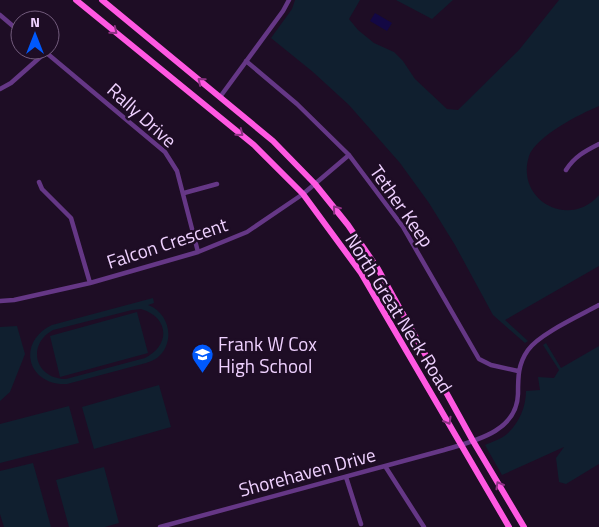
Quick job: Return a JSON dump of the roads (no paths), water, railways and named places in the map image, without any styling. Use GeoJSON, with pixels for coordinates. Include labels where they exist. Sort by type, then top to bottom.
{"type":"FeatureCollection","features":[{"type":"Feature","properties":{"kind":"main road","name":"North Great Neck Road"},"geometry":{"type":"LineString","coordinates":[[76,0],[254,145],[303,194],[361,273],[509,527]]}},
{"type":"Feature","properties":{"kind":"main road","name":"North Great Neck Road"},"geometry":{"type":"LineString","coordinates":[[102,0],[273,141],[315,184],[348,225],[378,269],[473,441],[524,527]]}},
{"type":"Feature","properties":{"kind":"street"},"geometry":{"type":"LineString","coordinates":[[220,96],[283,11],[289,0]]}},
{"type":"Feature","properties":{"kind":"street"},"geometry":{"type":"LineString","coordinates":[[0,15],[10,24]]}},
{"type":"Feature","properties":{"kind":"street"},"geometry":{"type":"LineString","coordinates":[[0,89],[11,83],[35,60]]}},
{"type":"Feature","properties":{"kind":"street","name":"Rally Drive"},"geometry":{"type":"LineString","coordinates":[[55,60],[165,152],[177,171],[198,252]]}},
{"type":"Feature","properties":{"kind":"street","name":"Tether Keep"},"geometry":{"type":"LineString","coordinates":[[246,62],[297,104],[348,155],[403,228],[479,359],[491,366],[518,370]]}},
{"type":"Feature","properties":{"kind":"street"},"geometry":{"type":"LineString","coordinates":[[566,170],[572,160],[599,144]]}},
{"type":"Feature","properties":{"kind":"street","name":"Falcon Crescent"},"geometry":{"type":"LineString","coordinates":[[0,301],[14,300],[90,283],[198,252],[247,232],[303,194],[348,155]]}},
{"type":"Feature","properties":{"kind":"street"},"geometry":{"type":"LineString","coordinates":[[39,182],[42,189],[71,218],[90,283]]}},
{"type":"Feature","properties":{"kind":"street"},"geometry":{"type":"LineString","coordinates":[[184,193],[217,184]]}},
{"type":"Feature","properties":{"kind":"street"},"geometry":{"type":"LineString","coordinates":[[518,370],[523,357],[536,342],[599,305]]}},
{"type":"Feature","properties":{"kind":"street","name":"Shorehaven Drive"},"geometry":{"type":"LineString","coordinates":[[160,527],[473,441],[502,426],[511,417],[517,405],[518,370]]}},
{"type":"Feature","properties":{"kind":"street"},"geometry":{"type":"LineString","coordinates":[[385,466],[424,527]]}},
{"type":"Feature","properties":{"kind":"street"},"geometry":{"type":"LineString","coordinates":[[346,477],[361,524]]}},
{"type":"Feature","properties":{"kind":"place","name":"Frank W Cox High School"},"geometry":{"type":"Point","coordinates":[202,374]}}]}
